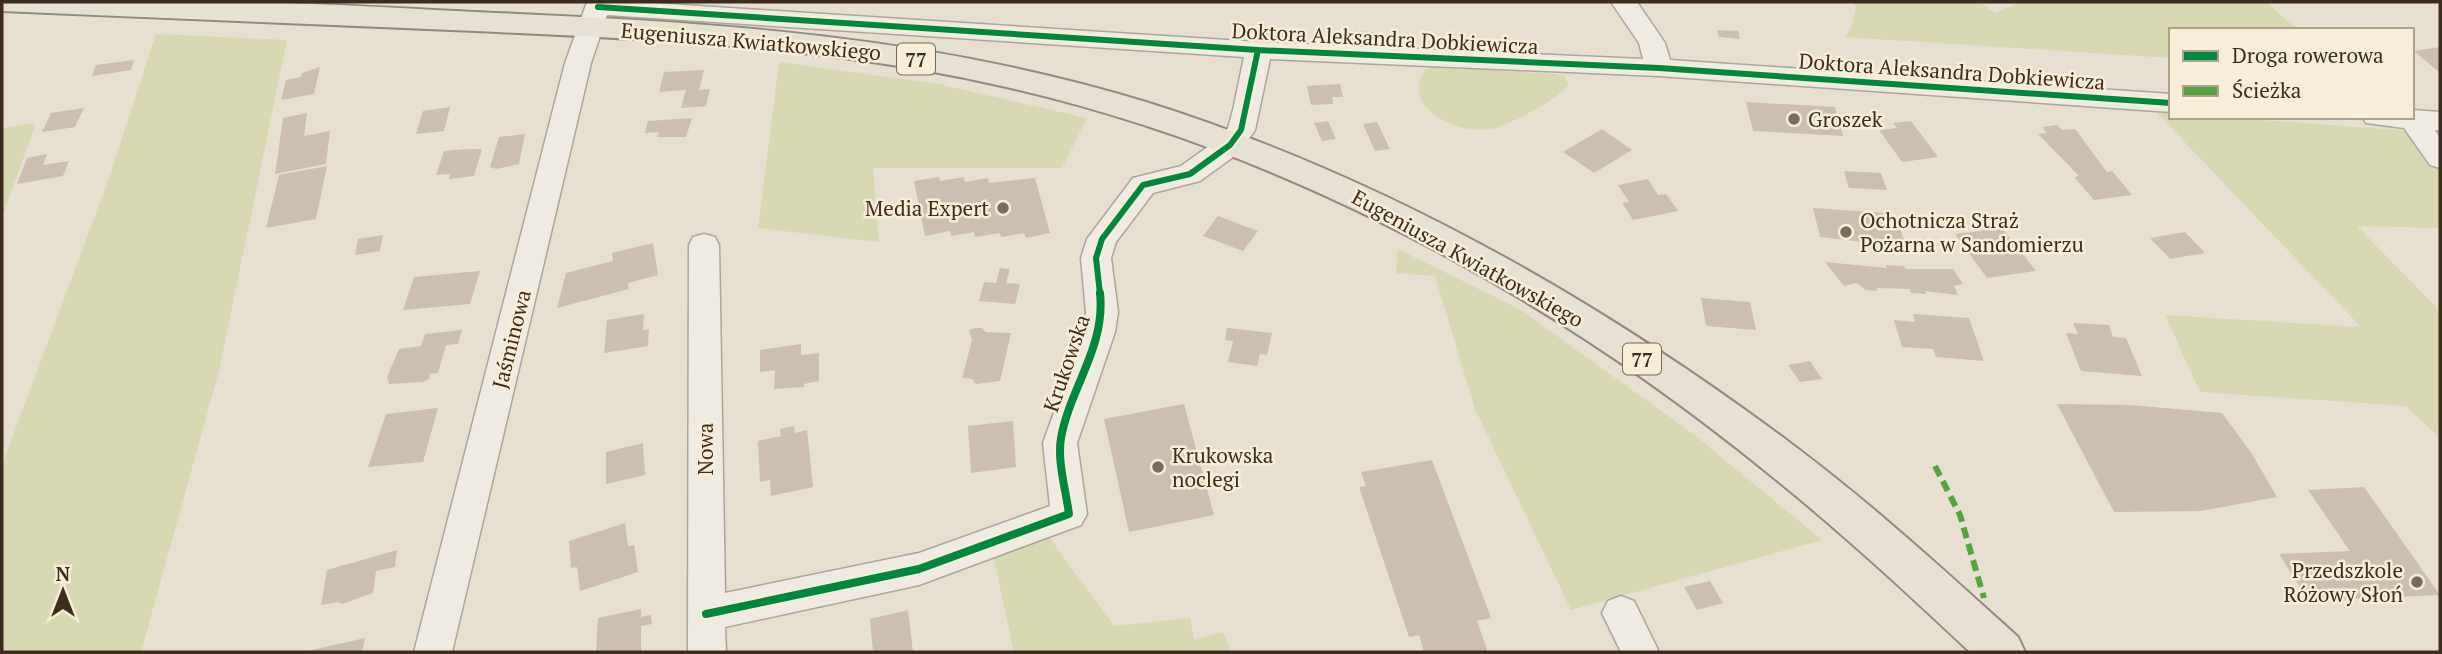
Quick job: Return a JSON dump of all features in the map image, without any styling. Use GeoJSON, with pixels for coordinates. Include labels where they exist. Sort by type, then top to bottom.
{"type":"FeatureCollection","features":[{"type":"Feature","properties":{"kind":"main road","name":"Eugeniusza Kwiatkowskiego"},"geometry":{"type":"LineString","coordinates":[[2,2],[596,12],[934,62],[1067,91],[1230,145],[1343,191],[1405,220],[1515,279],[1626,347],[1734,424],[1816,487],[1919,574],[2002,652]]}},
{"type":"Feature","properties":{"kind":"street"},"geometry":{"type":"LineString","coordinates":[[1624,2],[1653,43],[1659,68]]}},
{"type":"Feature","properties":{"kind":"street","name":"Doktora Aleksandra Dobkiewicza"},"geometry":{"type":"LineString","coordinates":[[596,12],[1258,50],[1659,68],[2169,103]]}},
{"type":"Feature","properties":{"kind":"street","name":"Jaśminowa"},"geometry":{"type":"LineString","coordinates":[[433,652],[578,63],[596,12]]}},
{"type":"Feature","properties":{"kind":"street","name":"Krukowska"},"geometry":{"type":"LineString","coordinates":[[706,614],[919,569],[1069,514],[1060,443],[1063,428],[1099,332],[1102,312],[1097,258],[1102,239],[1143,185],[1190,174],[1230,145],[1241,130],[1248,110],[1258,50]]}},
{"type":"Feature","properties":{"kind":"street"},"geometry":{"type":"LineString","coordinates":[[2401,119],[2426,121],[2440,158]]}},
{"type":"Feature","properties":{"kind":"street","name":"Nowa"},"geometry":{"type":"LineString","coordinates":[[704,245],[707,652]]}},
{"type":"Feature","properties":{"kind":"street"},"geometry":{"type":"LineString","coordinates":[[1621,613],[1640,652]]}},
{"type":"Feature","properties":{"kind":"green space"},"geometry":{"type":"Polygon","coordinates":[[[1852,2],[1979,2],[1995,13],[2020,2],[2266,2],[2296,28],[2169,28],[2169,58],[1844,37],[1851,29],[1856,8],[1852,2]]]}},
{"type":"Feature","properties":{"kind":"green space"},"geometry":{"type":"Polygon","coordinates":[[[156,34],[287,40],[219,371],[141,652],[2,652],[2,465],[108,181],[156,34]]]}},
{"type":"Feature","properties":{"kind":"green space"},"geometry":{"type":"Polygon","coordinates":[[[779,62],[938,84],[1087,118],[1062,168],[873,168],[879,242],[758,228],[779,62]]]}},
{"type":"Feature","properties":{"kind":"green space"},"geometry":{"type":"Polygon","coordinates":[[[1433,67],[1556,74],[1564,76],[1569,84],[1555,97],[1521,117],[1499,127],[1478,130],[1449,123],[1426,106],[1420,95],[1419,83],[1426,69],[1433,67]]]}},
{"type":"Feature","properties":{"kind":"green space"},"geometry":{"type":"Polygon","coordinates":[[[2157,113],[2169,114],[2169,119],[2248,119],[2440,133],[2440,228],[2357,226],[2440,311],[2440,438],[2406,406],[2200,392],[2165,315],[2361,327],[2157,113]]]}},
{"type":"Feature","properties":{"kind":"green space"},"geometry":{"type":"Polygon","coordinates":[[[36,123],[2,218],[2,128],[36,123]]]}},
{"type":"Feature","properties":{"kind":"green space"},"geometry":{"type":"Polygon","coordinates":[[[1398,249],[1521,310],[1692,433],[1822,540],[1571,610],[1475,409],[1435,276],[1396,273],[1398,249]]]}},
{"type":"Feature","properties":{"kind":"green space"},"geometry":{"type":"Polygon","coordinates":[[[1046,533],[1114,626],[1190,618],[1194,640],[1223,632],[1231,652],[1014,652],[993,555],[1046,533]]]}},
{"type":"Feature","properties":{"kind":"building"},"geometry":{"type":"Polygon","coordinates":[[[1257,30],[1290,31],[1289,40],[1257,39],[1257,30]]]}},
{"type":"Feature","properties":{"kind":"building"},"geometry":{"type":"Polygon","coordinates":[[[1717,30],[1738,31],[1740,39],[1719,37],[1717,30]]]}},
{"type":"Feature","properties":{"kind":"building"},"geometry":{"type":"Polygon","coordinates":[[[1349,31],[1376,32],[1376,42],[1349,41],[1349,31]]]}},
{"type":"Feature","properties":{"kind":"building"},"geometry":{"type":"Polygon","coordinates":[[[2440,47],[2440,73],[2414,51],[2440,47]]]}},
{"type":"Feature","properties":{"kind":"building"},"geometry":{"type":"Polygon","coordinates":[[[134,60],[131,70],[92,76],[96,65],[134,60]]]}},
{"type":"Feature","properties":{"kind":"building"},"geometry":{"type":"Polygon","coordinates":[[[320,67],[314,94],[281,100],[286,80],[301,77],[302,73],[320,67]]]}},
{"type":"Feature","properties":{"kind":"building"},"geometry":{"type":"Polygon","coordinates":[[[704,70],[699,90],[710,89],[706,106],[681,108],[686,90],[659,92],[664,72],[704,70]]]}},
{"type":"Feature","properties":{"kind":"building"},"geometry":{"type":"Polygon","coordinates":[[[1340,84],[1343,97],[1332,97],[1333,104],[1311,105],[1307,86],[1340,84]]]}},
{"type":"Feature","properties":{"kind":"building","name":"Groszek"},"geometry":{"type":"Polygon","coordinates":[[[1746,102],[1835,107],[1843,136],[1753,131],[1746,102]]]}},
{"type":"Feature","properties":{"kind":"building"},"geometry":{"type":"Polygon","coordinates":[[[450,107],[444,131],[416,134],[423,111],[450,107]]]}},
{"type":"Feature","properties":{"kind":"building"},"geometry":{"type":"Polygon","coordinates":[[[84,108],[75,127],[42,132],[51,113],[84,108]]]}},
{"type":"Feature","properties":{"kind":"building"},"geometry":{"type":"Polygon","coordinates":[[[307,113],[304,136],[330,131],[326,164],[275,174],[283,118],[307,113]]]}},
{"type":"Feature","properties":{"kind":"building"},"geometry":{"type":"Polygon","coordinates":[[[692,118],[686,137],[657,137],[659,132],[645,133],[648,121],[692,118]]]}},
{"type":"Feature","properties":{"kind":"building"},"geometry":{"type":"Polygon","coordinates":[[[1328,121],[1336,139],[1322,141],[1314,123],[1328,121]]]}},
{"type":"Feature","properties":{"kind":"building"},"geometry":{"type":"Polygon","coordinates":[[[1911,121],[1938,157],[1902,162],[1879,130],[1897,128],[1893,123],[1911,121]]]}},
{"type":"Feature","properties":{"kind":"building"},"geometry":{"type":"Polygon","coordinates":[[[1377,122],[1390,149],[1375,151],[1363,124],[1377,122]]]}},
{"type":"Feature","properties":{"kind":"building"},"geometry":{"type":"Polygon","coordinates":[[[2057,125],[2062,130],[2075,129],[2107,172],[2112,171],[2132,195],[2094,200],[2074,177],[2079,176],[2038,134],[2047,133],[2042,127],[2057,125]]]}},
{"type":"Feature","properties":{"kind":"building"},"geometry":{"type":"Polygon","coordinates":[[[1602,129],[1632,150],[1594,173],[1563,152],[1602,129]]]}},
{"type":"Feature","properties":{"kind":"building"},"geometry":{"type":"Polygon","coordinates":[[[525,134],[519,164],[496,169],[490,167],[499,137],[525,134]]]}},
{"type":"Feature","properties":{"kind":"building"},"geometry":{"type":"Polygon","coordinates":[[[482,149],[474,176],[449,179],[450,174],[436,175],[444,151],[482,149]]]}},
{"type":"Feature","properties":{"kind":"building"},"geometry":{"type":"Polygon","coordinates":[[[47,154],[43,165],[69,161],[63,176],[17,184],[27,158],[47,154]]]}},
{"type":"Feature","properties":{"kind":"building"},"geometry":{"type":"Polygon","coordinates":[[[327,166],[316,219],[266,228],[279,175],[327,166]]]}},
{"type":"Feature","properties":{"kind":"building"},"geometry":{"type":"Polygon","coordinates":[[[1844,171],[1881,173],[1887,190],[1849,188],[1844,171]]]}},
{"type":"Feature","properties":{"kind":"building"},"geometry":{"type":"Polygon","coordinates":[[[939,177],[940,181],[964,177],[965,182],[988,178],[989,183],[1035,178],[1050,233],[1026,238],[1024,233],[1001,237],[1000,233],[975,237],[974,232],[951,236],[950,231],[925,236],[914,181],[939,177]]]}},
{"type":"Feature","properties":{"kind":"building"},"geometry":{"type":"Polygon","coordinates":[[[1648,179],[1658,195],[1666,194],[1678,211],[1633,220],[1622,203],[1629,202],[1618,185],[1648,179]]]}},
{"type":"Feature","properties":{"kind":"building"},"geometry":{"type":"Polygon","coordinates":[[[1813,208],[1886,213],[1888,218],[1897,219],[1906,247],[1820,237],[1813,208]]]}},
{"type":"Feature","properties":{"kind":"building"},"geometry":{"type":"Polygon","coordinates":[[[1218,216],[1258,231],[1243,251],[1203,236],[1218,216]]]}},
{"type":"Feature","properties":{"kind":"building"},"geometry":{"type":"Polygon","coordinates":[[[2002,228],[2036,271],[1987,278],[1955,234],[2002,228]]]}},
{"type":"Feature","properties":{"kind":"building"},"geometry":{"type":"Polygon","coordinates":[[[2185,232],[2205,253],[2170,259],[2150,238],[2185,232]]]}},
{"type":"Feature","properties":{"kind":"building"},"geometry":{"type":"Polygon","coordinates":[[[383,235],[380,251],[355,255],[358,239],[383,235]]]}},
{"type":"Feature","properties":{"kind":"building"},"geometry":{"type":"Polygon","coordinates":[[[653,243],[658,275],[628,283],[629,289],[557,308],[566,273],[613,261],[612,253],[653,243]]]}},
{"type":"Feature","properties":{"kind":"building"},"geometry":{"type":"Polygon","coordinates":[[[1825,262],[1887,268],[1886,265],[1904,266],[1905,269],[1953,269],[1963,284],[1954,286],[1958,295],[1925,291],[1926,294],[1911,293],[1910,289],[1866,290],[1856,283],[1844,286],[1825,262]]]}},
{"type":"Feature","properties":{"kind":"building"},"geometry":{"type":"Polygon","coordinates":[[[1000,268],[1010,269],[1006,283],[1020,284],[1015,304],[979,301],[984,282],[996,283],[1000,268]]]}},
{"type":"Feature","properties":{"kind":"building"},"geometry":{"type":"Polygon","coordinates":[[[480,271],[470,304],[403,310],[414,277],[480,271]]]}},
{"type":"Feature","properties":{"kind":"building"},"geometry":{"type":"Polygon","coordinates":[[[1701,298],[1750,302],[1756,330],[1706,326],[1701,298]]]}},
{"type":"Feature","properties":{"kind":"building"},"geometry":{"type":"Polygon","coordinates":[[[644,314],[643,330],[649,329],[648,346],[604,353],[607,320],[644,314]]]}},
{"type":"Feature","properties":{"kind":"building"},"geometry":{"type":"Polygon","coordinates":[[[1913,314],[1969,318],[1984,361],[1936,357],[1933,349],[1902,347],[1894,320],[1915,322],[1913,314]]]}},
{"type":"Feature","properties":{"kind":"building"},"geometry":{"type":"Polygon","coordinates":[[[2073,323],[2109,325],[2113,337],[2126,338],[2142,376],[2081,371],[2066,333],[2078,334],[2073,323]]]}},
{"type":"Feature","properties":{"kind":"building"},"geometry":{"type":"Polygon","coordinates":[[[982,328],[986,332],[1011,333],[1000,381],[976,384],[972,379],[962,378],[972,340],[969,330],[982,328]]]}},
{"type":"Feature","properties":{"kind":"building"},"geometry":{"type":"Polygon","coordinates":[[[1227,328],[1272,333],[1267,355],[1260,354],[1257,366],[1228,362],[1233,341],[1225,340],[1227,328]]]}},
{"type":"Feature","properties":{"kind":"building"},"geometry":{"type":"Polygon","coordinates":[[[462,330],[458,344],[446,345],[438,373],[430,374],[429,379],[423,382],[389,384],[387,377],[399,349],[421,346],[425,334],[462,330]]]}},
{"type":"Feature","properties":{"kind":"building"},"geometry":{"type":"Polygon","coordinates":[[[801,344],[801,355],[819,353],[819,381],[804,384],[804,387],[774,389],[775,370],[760,372],[760,350],[801,344]]]}},
{"type":"Feature","properties":{"kind":"building"},"geometry":{"type":"Polygon","coordinates":[[[1810,361],[1822,379],[1800,382],[1788,365],[1810,361]]]}},
{"type":"Feature","properties":{"kind":"building"},"geometry":{"type":"Polygon","coordinates":[[[1184,404],[1214,515],[1129,532],[1104,419],[1184,404]]]}},
{"type":"Feature","properties":{"kind":"building"},"geometry":{"type":"Polygon","coordinates":[[[2057,404],[2130,405],[2222,413],[2252,454],[2277,497],[2201,511],[2114,512],[2057,404]]]}},
{"type":"Feature","properties":{"kind":"building"},"geometry":{"type":"Polygon","coordinates":[[[438,408],[423,462],[368,467],[386,414],[438,408]]]}},
{"type":"Feature","properties":{"kind":"building"},"geometry":{"type":"Polygon","coordinates":[[[1013,421],[1016,467],[971,473],[968,426],[1013,421]]]}},
{"type":"Feature","properties":{"kind":"building"},"geometry":{"type":"Polygon","coordinates":[[[794,426],[795,433],[807,430],[813,487],[771,496],[770,480],[760,482],[758,441],[781,436],[780,429],[794,426]]]}},
{"type":"Feature","properties":{"kind":"building"},"geometry":{"type":"Polygon","coordinates":[[[643,443],[645,475],[606,484],[606,452],[643,443]]]}},
{"type":"Feature","properties":{"kind":"building"},"geometry":{"type":"Polygon","coordinates":[[[1432,460],[1491,618],[1477,621],[1488,652],[1424,652],[1419,635],[1409,637],[1359,487],[1366,486],[1361,472],[1432,460]]]}},
{"type":"Feature","properties":{"kind":"building"},"geometry":{"type":"Polygon","coordinates":[[[2364,487],[2440,595],[2309,601],[2279,554],[2350,551],[2308,490],[2364,487]]]}},
{"type":"Feature","properties":{"kind":"building"},"geometry":{"type":"Polygon","coordinates":[[[625,523],[628,546],[634,545],[638,572],[580,591],[577,567],[571,568],[569,541],[625,523]]]}},
{"type":"Feature","properties":{"kind":"building"},"geometry":{"type":"Polygon","coordinates":[[[397,550],[395,567],[376,571],[373,593],[342,604],[338,602],[321,605],[327,570],[397,550]]]}},
{"type":"Feature","properties":{"kind":"building"},"geometry":{"type":"Polygon","coordinates":[[[1710,581],[1723,603],[1697,610],[1684,587],[1710,581]]]}},
{"type":"Feature","properties":{"kind":"building"},"geometry":{"type":"Polygon","coordinates":[[[641,609],[641,617],[651,615],[652,624],[641,626],[641,652],[596,652],[598,618],[641,609]]]}},
{"type":"Feature","properties":{"kind":"building"},"geometry":{"type":"Polygon","coordinates":[[[908,610],[913,652],[873,652],[870,619],[908,610]]]}},
{"type":"Feature","properties":{"kind":"building"},"geometry":{"type":"Polygon","coordinates":[[[365,638],[362,652],[307,652],[307,651],[365,638]]]}},
{"type":"Feature","properties":{"kind":"marked path"},"geometry":{"type":"LineString","coordinates":[[1935,466],[1960,515],[1984,598]]}},
{"type":"Feature","properties":{"kind":"cycle path"},"geometry":{"type":"LineString","coordinates":[[598,7],[1258,50],[1659,68],[2169,103]]}},
{"type":"Feature","properties":{"kind":"cycle path"},"geometry":{"type":"LineString","coordinates":[[706,614],[919,569],[1069,514],[1060,443],[1063,428],[1099,332],[1102,312],[1096,258],[1102,239],[1143,185],[1190,174],[1230,145],[1241,130],[1247,110],[1258,50]]}},
{"type":"Feature","properties":{"kind":"place","name":"Groszek"},"geometry":{"type":"Point","coordinates":[1794,119]}},
{"type":"Feature","properties":{"kind":"place","name":"Media Expert"},"geometry":{"type":"Point","coordinates":[1003,208]}},
{"type":"Feature","properties":{"kind":"place","name":"Ochotnicza Straż Pożarna w Sandomierzu"},"geometry":{"type":"Point","coordinates":[1846,232]}},
{"type":"Feature","properties":{"kind":"place","name":"Krukowska noclegi"},"geometry":{"type":"Point","coordinates":[1158,467]}},
{"type":"Feature","properties":{"kind":"place","name":"Przedszkole Różowy Słoń"},"geometry":{"type":"Point","coordinates":[2417,582]}}]}
